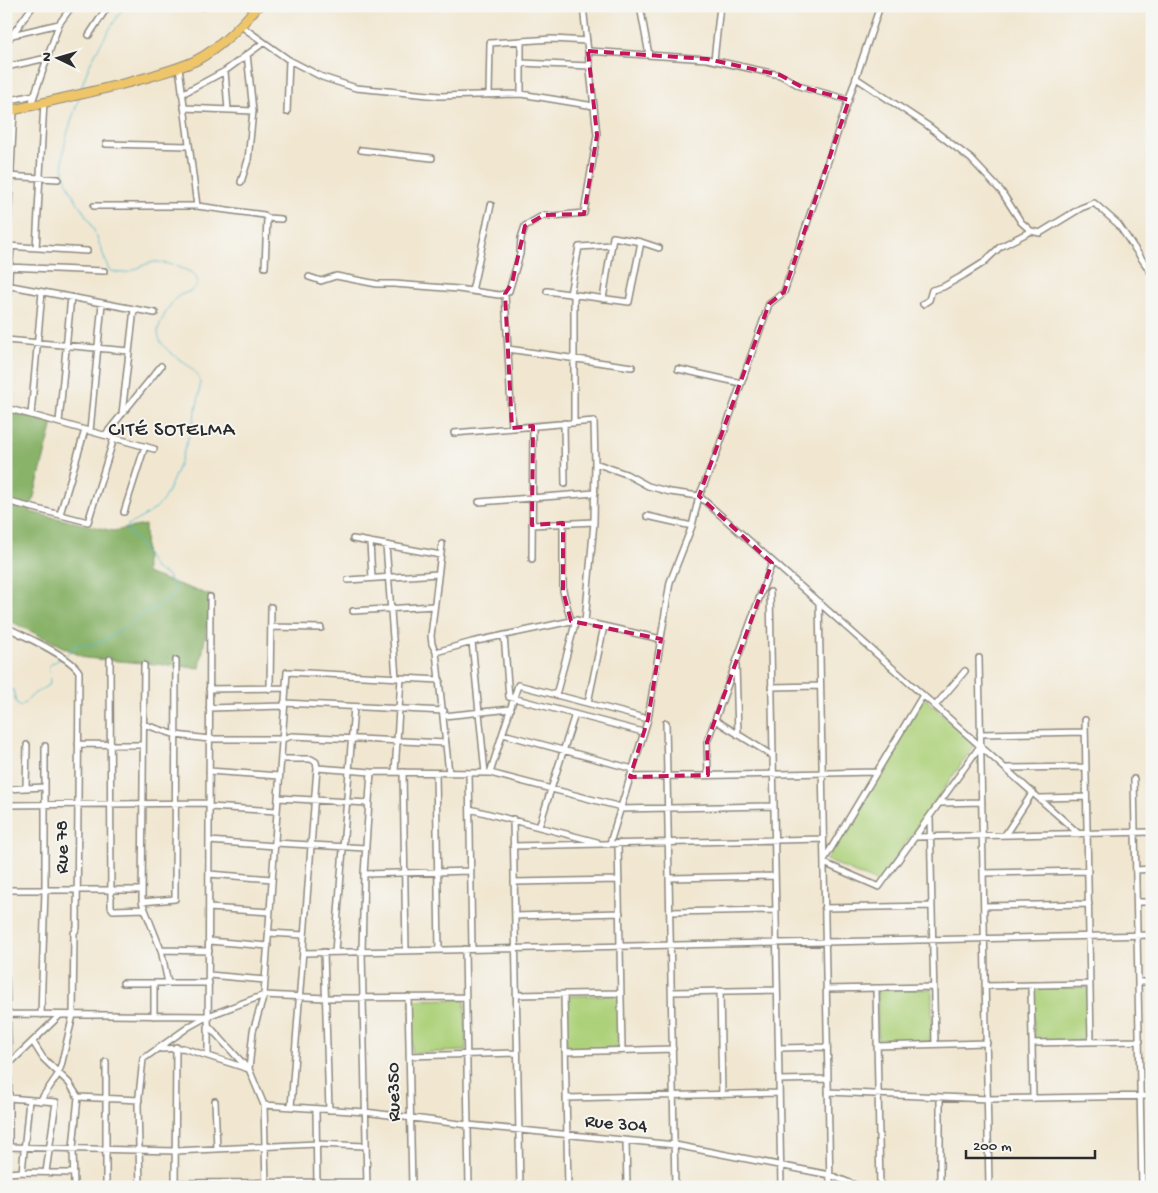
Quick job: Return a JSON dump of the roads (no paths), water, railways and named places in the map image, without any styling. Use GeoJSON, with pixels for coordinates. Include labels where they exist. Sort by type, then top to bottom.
{"type":"FeatureCollection","features":[{"type":"Feature","properties":{"kind":"main road"},"geometry":{"type":"LineString","coordinates":[[10,111],[130,83],[196,60],[215,48],[241,26],[258,6]]}},
{"type":"Feature","properties":{"kind":"street"},"geometry":{"type":"LineString","coordinates":[[6,43],[33,6]]}},
{"type":"Feature","properties":{"kind":"street"},"geometry":{"type":"LineString","coordinates":[[31,105],[59,24],[72,6]]}},
{"type":"Feature","properties":{"kind":"street"},"geometry":{"type":"LineString","coordinates":[[89,35],[108,6]]}},
{"type":"Feature","properties":{"kind":"street"},"geometry":{"type":"LineString","coordinates":[[309,277],[321,280],[336,276],[378,284],[472,291],[499,295],[509,291],[525,226],[544,215],[584,213],[597,135],[583,6]]}},
{"type":"Feature","properties":{"kind":"street"},"geometry":{"type":"LineString","coordinates":[[640,6],[649,55]]}},
{"type":"Feature","properties":{"kind":"street"},"geometry":{"type":"LineString","coordinates":[[714,60],[720,6]]}},
{"type":"Feature","properties":{"kind":"street"},"geometry":{"type":"LineString","coordinates":[[610,844],[648,719],[670,582],[692,526],[699,496],[714,461],[769,304],[784,292],[880,6]]}},
{"type":"Feature","properties":{"kind":"street"},"geometry":{"type":"LineString","coordinates":[[12,35],[59,24]]}},
{"type":"Feature","properties":{"kind":"street"},"geometry":{"type":"LineString","coordinates":[[241,26],[289,60],[322,77],[356,88],[440,96],[520,94],[594,106]]}},
{"type":"Feature","properties":{"kind":"street"},"geometry":{"type":"LineString","coordinates":[[489,95],[490,44],[552,39],[587,41]]}},
{"type":"Feature","properties":{"kind":"street"},"geometry":{"type":"LineString","coordinates":[[520,94],[521,41]]}},
{"type":"Feature","properties":{"kind":"street"},"geometry":{"type":"LineString","coordinates":[[182,94],[225,71],[263,42]]}},
{"type":"Feature","properties":{"kind":"street"},"geometry":{"type":"LineString","coordinates":[[588,51],[714,60],[780,75],[802,87],[849,100]]}},
{"type":"Feature","properties":{"kind":"street"},"geometry":{"type":"LineString","coordinates":[[241,182],[248,160],[253,111],[247,54]]}},
{"type":"Feature","properties":{"kind":"street"},"geometry":{"type":"LineString","coordinates":[[6,67],[47,58]]}},
{"type":"Feature","properties":{"kind":"street"},"geometry":{"type":"LineString","coordinates":[[287,112],[289,60]]}},
{"type":"Feature","properties":{"kind":"street"},"geometry":{"type":"LineString","coordinates":[[521,63],[590,66]]}},
{"type":"Feature","properties":{"kind":"street"},"geometry":{"type":"LineString","coordinates":[[179,67],[197,206]]}},
{"type":"Feature","properties":{"kind":"street"},"geometry":{"type":"LineString","coordinates":[[225,71],[228,110]]}},
{"type":"Feature","properties":{"kind":"street"},"geometry":{"type":"LineString","coordinates":[[856,78],[927,125],[971,159],[1001,191],[1021,222],[1031,231],[1040,233],[1081,208],[1094,203],[1118,224],[1152,274]]}},
{"type":"Feature","properties":{"kind":"street"},"geometry":{"type":"LineString","coordinates":[[6,101],[34,96]]}},
{"type":"Feature","properties":{"kind":"street"},"geometry":{"type":"LineString","coordinates":[[36,248],[44,102]]}},
{"type":"Feature","properties":{"kind":"street"},"geometry":{"type":"LineString","coordinates":[[184,108],[253,111]]}},
{"type":"Feature","properties":{"kind":"street"},"geometry":{"type":"LineString","coordinates":[[6,323],[10,111]]}},
{"type":"Feature","properties":{"kind":"street"},"geometry":{"type":"LineString","coordinates":[[106,144],[189,146]]}},
{"type":"Feature","properties":{"kind":"street"},"geometry":{"type":"LineString","coordinates":[[361,150],[432,158]]}},
{"type":"Feature","properties":{"kind":"street"},"geometry":{"type":"LineString","coordinates":[[8,176],[58,179]]}},
{"type":"Feature","properties":{"kind":"street"},"geometry":{"type":"LineString","coordinates":[[472,291],[491,205]]}},
{"type":"Feature","properties":{"kind":"street"},"geometry":{"type":"LineString","coordinates":[[94,206],[197,206],[264,215],[266,218],[281,218]]}},
{"type":"Feature","properties":{"kind":"street"},"geometry":{"type":"LineString","coordinates":[[265,267],[266,218]]}},
{"type":"Feature","properties":{"kind":"street"},"geometry":{"type":"LineString","coordinates":[[923,304],[929,300],[932,290],[943,287],[964,275],[982,263],[1000,247],[1031,231]]}},
{"type":"Feature","properties":{"kind":"street"},"geometry":{"type":"LineString","coordinates":[[603,299],[613,237],[641,242],[659,248]]}},
{"type":"Feature","properties":{"kind":"street"},"geometry":{"type":"LineString","coordinates":[[547,291],[629,302],[641,242]]}},
{"type":"Feature","properties":{"kind":"street"},"geometry":{"type":"LineString","coordinates":[[574,422],[572,294],[578,247],[612,245]]}},
{"type":"Feature","properties":{"kind":"street"},"geometry":{"type":"LineString","coordinates":[[8,246],[87,251]]}},
{"type":"Feature","properties":{"kind":"street"},"geometry":{"type":"LineString","coordinates":[[8,267],[104,272]]}},
{"type":"Feature","properties":{"kind":"street"},"geometry":{"type":"LineString","coordinates":[[7,285],[155,313]]}},
{"type":"Feature","properties":{"kind":"street"},"geometry":{"type":"LineString","coordinates":[[31,414],[42,292]]}},
{"type":"Feature","properties":{"kind":"street"},"geometry":{"type":"LineString","coordinates":[[505,294],[512,428]]}},
{"type":"Feature","properties":{"kind":"street"},"geometry":{"type":"LineString","coordinates":[[59,422],[71,297]]}},
{"type":"Feature","properties":{"kind":"street"},"geometry":{"type":"LineString","coordinates":[[60,514],[87,430],[102,303]]}},
{"type":"Feature","properties":{"kind":"street"},"geometry":{"type":"LineString","coordinates":[[122,414],[134,309]]}},
{"type":"Feature","properties":{"kind":"street"},"geometry":{"type":"LineString","coordinates":[[6,340],[129,351]]}},
{"type":"Feature","properties":{"kind":"street"},"geometry":{"type":"LineString","coordinates":[[508,350],[632,367]]}},
{"type":"Feature","properties":{"kind":"street"},"geometry":{"type":"LineString","coordinates":[[104,435],[161,366]]}},
{"type":"Feature","properties":{"kind":"street"},"geometry":{"type":"LineString","coordinates":[[678,369],[741,383]]}},
{"type":"Feature","properties":{"kind":"street"},"geometry":{"type":"LineString","coordinates":[[6,408],[154,449]]}},
{"type":"Feature","properties":{"kind":"street"},"geometry":{"type":"LineString","coordinates":[[454,433],[594,421],[594,522],[585,622]]}},
{"type":"Feature","properties":{"kind":"street"},"geometry":{"type":"LineString","coordinates":[[564,423],[564,484]]}},
{"type":"Feature","properties":{"kind":"street"},"geometry":{"type":"LineString","coordinates":[[532,426],[532,559]]}},
{"type":"Feature","properties":{"kind":"street"},"geometry":{"type":"LineString","coordinates":[[6,501],[88,522],[114,438]]}},
{"type":"Feature","properties":{"kind":"street"},"geometry":{"type":"LineString","coordinates":[[124,512],[145,446]]}},
{"type":"Feature","properties":{"kind":"street"},"geometry":{"type":"LineString","coordinates":[[595,463],[626,474],[648,486],[670,492],[699,496],[1080,834]]}},
{"type":"Feature","properties":{"kind":"street"},"geometry":{"type":"LineString","coordinates":[[479,502],[595,493]]}},
{"type":"Feature","properties":{"kind":"street"},"geometry":{"type":"LineString","coordinates":[[647,516],[692,526]]}},
{"type":"Feature","properties":{"kind":"street"},"geometry":{"type":"LineString","coordinates":[[532,525],[594,522]]}},
{"type":"Feature","properties":{"kind":"street"},"geometry":{"type":"LineString","coordinates":[[556,695],[573,620],[563,591],[563,523]]}},
{"type":"Feature","properties":{"kind":"street"},"geometry":{"type":"LineString","coordinates":[[353,539],[441,555]]}},
{"type":"Feature","properties":{"kind":"street"},"geometry":{"type":"LineString","coordinates":[[370,542],[372,578]]}},
{"type":"Feature","properties":{"kind":"street"},"geometry":{"type":"LineString","coordinates":[[442,544],[431,636],[436,652],[440,680],[449,773]]}},
{"type":"Feature","properties":{"kind":"street"},"geometry":{"type":"LineString","coordinates":[[386,545],[398,678],[399,709],[395,772]]}},
{"type":"Feature","properties":{"kind":"street"},"geometry":{"type":"LineString","coordinates":[[708,775],[708,742],[772,562]]}},
{"type":"Feature","properties":{"kind":"street"},"geometry":{"type":"LineString","coordinates":[[348,580],[438,574]]}},
{"type":"Feature","properties":{"kind":"street"},"geometry":{"type":"LineString","coordinates":[[770,592],[781,1187]]}},
{"type":"Feature","properties":{"kind":"street"},"geometry":{"type":"LineString","coordinates":[[208,1056],[210,597]]}},
{"type":"Feature","properties":{"kind":"street"},"geometry":{"type":"LineString","coordinates":[[818,602],[830,1187]]}},
{"type":"Feature","properties":{"kind":"street"},"geometry":{"type":"LineString","coordinates":[[352,611],[434,606]]}},
{"type":"Feature","properties":{"kind":"street"},"geometry":{"type":"LineString","coordinates":[[270,689],[271,607]]}},
{"type":"Feature","properties":{"kind":"street"},"geometry":{"type":"LineString","coordinates":[[436,652],[472,642],[573,620],[661,639]]}},
{"type":"Feature","properties":{"kind":"street"},"geometry":{"type":"LineString","coordinates":[[588,703],[604,626]]}},
{"type":"Feature","properties":{"kind":"street","name":"Rue 78"},"geometry":{"type":"LineString","coordinates":[[6,627],[63,657],[79,672],[78,928],[74,933],[73,1015],[59,1072],[40,1101]]}},
{"type":"Feature","properties":{"kind":"street"},"geometry":{"type":"LineString","coordinates":[[271,627],[321,628]]}},
{"type":"Feature","properties":{"kind":"street"},"geometry":{"type":"LineString","coordinates":[[504,635],[509,697],[644,732]]}},
{"type":"Feature","properties":{"kind":"street"},"geometry":{"type":"LineString","coordinates":[[472,642],[479,712],[488,773]]}},
{"type":"Feature","properties":{"kind":"street"},"geometry":{"type":"LineString","coordinates":[[979,658],[989,1187]]}},
{"type":"Feature","properties":{"kind":"street"},"geometry":{"type":"LineString","coordinates":[[110,659],[111,907],[113,910],[144,909]]}},
{"type":"Feature","properties":{"kind":"street"},"geometry":{"type":"LineString","coordinates":[[142,902],[175,899],[176,660]]}},
{"type":"Feature","properties":{"kind":"street"},"geometry":{"type":"LineString","coordinates":[[736,662],[738,735]]}},
{"type":"Feature","properties":{"kind":"street"},"geometry":{"type":"LineString","coordinates":[[144,665],[142,902],[161,950],[168,983]]}},
{"type":"Feature","properties":{"kind":"street"},"geometry":{"type":"LineString","coordinates":[[935,706],[965,670]]}},
{"type":"Feature","properties":{"kind":"street"},"geometry":{"type":"LineString","coordinates":[[248,1069],[252,1031],[264,995],[287,672],[440,680]]}},
{"type":"Feature","properties":{"kind":"street"},"geometry":{"type":"LineString","coordinates":[[488,773],[503,734],[518,685],[648,719]]}},
{"type":"Feature","properties":{"kind":"street"},"geometry":{"type":"LineString","coordinates":[[771,687],[820,686]]}},
{"type":"Feature","properties":{"kind":"street"},"geometry":{"type":"LineString","coordinates":[[209,689],[286,688]]}},
{"type":"Feature","properties":{"kind":"street"},"geometry":{"type":"LineString","coordinates":[[824,861],[923,695]]}},
{"type":"Feature","properties":{"kind":"street"},"geometry":{"type":"LineString","coordinates":[[209,708],[284,705],[399,709],[444,713],[511,709]]}},
{"type":"Feature","properties":{"kind":"street"},"geometry":{"type":"LineString","coordinates":[[335,952],[354,707]]}},
{"type":"Feature","properties":{"kind":"street"},"geometry":{"type":"LineString","coordinates":[[539,827],[575,714]]}},
{"type":"Feature","properties":{"kind":"street"},"geometry":{"type":"LineString","coordinates":[[715,720],[773,756]]}},
{"type":"Feature","properties":{"kind":"street"},"geometry":{"type":"LineString","coordinates":[[1085,720],[1091,1042]]}},
{"type":"Feature","properties":{"kind":"street"},"geometry":{"type":"LineString","coordinates":[[666,723],[675,1187]]}},
{"type":"Feature","properties":{"kind":"street"},"geometry":{"type":"LineString","coordinates":[[143,724],[176,735],[209,739],[282,739],[292,736],[446,743]]}},
{"type":"Feature","properties":{"kind":"street"},"geometry":{"type":"LineString","coordinates":[[980,734],[1085,732]]}},
{"type":"Feature","properties":{"kind":"street"},"geometry":{"type":"LineString","coordinates":[[503,734],[633,769]]}},
{"type":"Feature","properties":{"kind":"street"},"geometry":{"type":"LineString","coordinates":[[78,744],[143,745]]}},
{"type":"Feature","properties":{"kind":"street"},"geometry":{"type":"LineString","coordinates":[[26,787],[27,745]]}},
{"type":"Feature","properties":{"kind":"street"},"geometry":{"type":"LineString","coordinates":[[824,861],[880,887],[981,745]]}},
{"type":"Feature","properties":{"kind":"street"},"geometry":{"type":"LineString","coordinates":[[42,1015],[45,890],[45,746]]}},
{"type":"Feature","properties":{"kind":"street"},"geometry":{"type":"LineString","coordinates":[[281,759],[311,759],[316,762],[317,768],[291,1107]]}},
{"type":"Feature","properties":{"kind":"street"},"geometry":{"type":"LineString","coordinates":[[1006,768],[1086,766]]}},
{"type":"Feature","properties":{"kind":"street"},"geometry":{"type":"LineString","coordinates":[[317,768],[371,772],[488,773],[621,808],[774,806]]}},
{"type":"Feature","properties":{"kind":"street"},"geometry":{"type":"LineString","coordinates":[[209,771],[279,776]]}},
{"type":"Feature","properties":{"kind":"street"},"geometry":{"type":"LineString","coordinates":[[176,1047],[175,1185],[367,1184],[362,952],[364,874],[371,772]]}},
{"type":"Feature","properties":{"kind":"street"},"geometry":{"type":"LineString","coordinates":[[402,772],[406,950]]}},
{"type":"Feature","properties":{"kind":"street"},"geometry":{"type":"LineString","coordinates":[[630,777],[876,772]]}},
{"type":"Feature","properties":{"kind":"street"},"geometry":{"type":"LineString","coordinates":[[436,773],[439,950]]}},
{"type":"Feature","properties":{"kind":"street"},"geometry":{"type":"LineString","coordinates":[[469,773],[472,949]]}},
{"type":"Feature","properties":{"kind":"street"},"geometry":{"type":"LineString","coordinates":[[1134,778],[1142,1187]]}},
{"type":"Feature","properties":{"kind":"street"},"geometry":{"type":"LineString","coordinates":[[6,790],[26,787],[45,788]]}},
{"type":"Feature","properties":{"kind":"street"},"geometry":{"type":"LineString","coordinates":[[1005,836],[1033,792]]}},
{"type":"Feature","properties":{"kind":"street"},"geometry":{"type":"LineString","coordinates":[[1039,798],[1086,797]]}},
{"type":"Feature","properties":{"kind":"street"},"geometry":{"type":"LineString","coordinates":[[278,798],[368,803]]}},
{"type":"Feature","properties":{"kind":"street"},"geometry":{"type":"LineString","coordinates":[[940,803],[982,802]]}},
{"type":"Feature","properties":{"kind":"street"},"geometry":{"type":"LineString","coordinates":[[6,805],[175,804],[277,811]]}},
{"type":"Feature","properties":{"kind":"street"},"geometry":{"type":"LineString","coordinates":[[470,809],[603,844]]}},
{"type":"Feature","properties":{"kind":"street"},"geometry":{"type":"LineString","coordinates":[[930,816],[935,1044]]}},
{"type":"Feature","properties":{"kind":"street"},"geometry":{"type":"LineString","coordinates":[[512,819],[520,1187]]}},
{"type":"Feature","properties":{"kind":"street"},"geometry":{"type":"LineString","coordinates":[[915,837],[1152,832]]}},
{"type":"Feature","properties":{"kind":"street"},"geometry":{"type":"LineString","coordinates":[[513,846],[823,839]]}},
{"type":"Feature","properties":{"kind":"street"},"geometry":{"type":"LineString","coordinates":[[209,841],[366,848]]}},
{"type":"Feature","properties":{"kind":"street"},"geometry":{"type":"LineString","coordinates":[[618,843],[622,1050]]}},
{"type":"Feature","properties":{"kind":"street"},"geometry":{"type":"LineString","coordinates":[[1136,870],[1152,869]]}},
{"type":"Feature","properties":{"kind":"street"},"geometry":{"type":"LineString","coordinates":[[364,874],[471,871]]}},
{"type":"Feature","properties":{"kind":"street"},"geometry":{"type":"LineString","coordinates":[[983,873],[1088,871]]}},
{"type":"Feature","properties":{"kind":"street"},"geometry":{"type":"LineString","coordinates":[[209,874],[272,879]]}},
{"type":"Feature","properties":{"kind":"street"},"geometry":{"type":"LineString","coordinates":[[669,878],[775,876]]}},
{"type":"Feature","properties":{"kind":"street"},"geometry":{"type":"LineString","coordinates":[[514,882],[619,880]]}},
{"type":"Feature","properties":{"kind":"street"},"geometry":{"type":"LineString","coordinates":[[6,890],[142,890]]}},
{"type":"Feature","properties":{"kind":"street"},"geometry":{"type":"LineString","coordinates":[[1137,902],[1152,902]]}},
{"type":"Feature","properties":{"kind":"street"},"geometry":{"type":"LineString","coordinates":[[984,906],[1089,904]]}},
{"type":"Feature","properties":{"kind":"street"},"geometry":{"type":"LineString","coordinates":[[824,908],[932,906]]}},
{"type":"Feature","properties":{"kind":"street"},"geometry":{"type":"LineString","coordinates":[[209,908],[270,912]]}},
{"type":"Feature","properties":{"kind":"street"},"geometry":{"type":"LineString","coordinates":[[670,912],[776,910]]}},
{"type":"Feature","properties":{"kind":"street"},"geometry":{"type":"LineString","coordinates":[[514,916],[620,913]]}},
{"type":"Feature","properties":{"kind":"street"},"geometry":{"type":"LineString","coordinates":[[268,933],[304,935]]}},
{"type":"Feature","properties":{"kind":"street"},"geometry":{"type":"LineString","coordinates":[[303,953],[1152,935]]}},
{"type":"Feature","properties":{"kind":"street"},"geometry":{"type":"LineString","coordinates":[[209,941],[268,946]]}},
{"type":"Feature","properties":{"kind":"street"},"geometry":{"type":"LineString","coordinates":[[465,949],[469,1187]]}},
{"type":"Feature","properties":{"kind":"street"},"geometry":{"type":"LineString","coordinates":[[161,950],[209,951]]}},
{"type":"Feature","properties":{"kind":"street"},"geometry":{"type":"LineString","coordinates":[[324,952],[329,1110]]}},
{"type":"Feature","properties":{"kind":"street"},"geometry":{"type":"LineString","coordinates":[[209,975],[265,980]]}},
{"type":"Feature","properties":{"kind":"street"},"geometry":{"type":"LineString","coordinates":[[6,977],[9,1098],[7,1146],[175,1151],[316,1144],[366,1146]]}},
{"type":"Feature","properties":{"kind":"street"},"geometry":{"type":"LineString","coordinates":[[1138,982],[1152,982]]}},
{"type":"Feature","properties":{"kind":"street"},"geometry":{"type":"LineString","coordinates":[[123,983],[208,983]]}},
{"type":"Feature","properties":{"kind":"street"},"geometry":{"type":"LineString","coordinates":[[154,983],[154,1016]]}},
{"type":"Feature","properties":{"kind":"street"},"geometry":{"type":"LineString","coordinates":[[985,986],[1090,984]]}},
{"type":"Feature","properties":{"kind":"street"},"geometry":{"type":"LineString","coordinates":[[1031,985],[1033,1098]]}},
{"type":"Feature","properties":{"kind":"street"},"geometry":{"type":"LineString","coordinates":[[826,989],[934,986]]}},
{"type":"Feature","properties":{"kind":"street"},"geometry":{"type":"LineString","coordinates":[[876,988],[880,1187]]}},
{"type":"Feature","properties":{"kind":"street"},"geometry":{"type":"LineString","coordinates":[[672,992],[777,990]]}},
{"type":"Feature","properties":{"kind":"street"},"geometry":{"type":"LineString","coordinates":[[720,991],[722,1095]]}},
{"type":"Feature","properties":{"kind":"street"},"geometry":{"type":"LineString","coordinates":[[516,995],[621,993]]}},
{"type":"Feature","properties":{"kind":"street"},"geometry":{"type":"LineString","coordinates":[[564,994],[568,1187]]}},
{"type":"Feature","properties":{"kind":"street"},"geometry":{"type":"LineString","coordinates":[[140,1187],[139,1100],[143,1059],[190,1026],[208,1016],[264,995],[326,998],[466,997]]}},
{"type":"Feature","properties":{"kind":"street","name":"Rue350"},"geometry":{"type":"LineString","coordinates":[[408,997],[412,1187]]}},
{"type":"Feature","properties":{"kind":"street"},"geometry":{"type":"LineString","coordinates":[[8,1014],[208,1016]]}},
{"type":"Feature","properties":{"kind":"street"},"geometry":{"type":"LineString","coordinates":[[8,1064],[60,1015]]}},
{"type":"Feature","properties":{"kind":"street"},"geometry":{"type":"LineString","coordinates":[[208,1025],[248,1069],[264,1105],[266,1185]]}},
{"type":"Feature","properties":{"kind":"street"},"geometry":{"type":"LineString","coordinates":[[1032,1043],[1140,1041]]}},
{"type":"Feature","properties":{"kind":"street"},"geometry":{"type":"LineString","coordinates":[[32,1042],[43,1058],[69,1083],[78,1097],[73,1148],[74,1187]]}},
{"type":"Feature","properties":{"kind":"street"},"geometry":{"type":"LineString","coordinates":[[877,1046],[986,1043]]}},
{"type":"Feature","properties":{"kind":"street"},"geometry":{"type":"LineString","coordinates":[[158,1049],[176,1047],[188,1049],[248,1069]]}},
{"type":"Feature","properties":{"kind":"street"},"geometry":{"type":"LineString","coordinates":[[778,1048],[827,1047]]}},
{"type":"Feature","properties":{"kind":"street"},"geometry":{"type":"LineString","coordinates":[[565,1052],[673,1049]]}},
{"type":"Feature","properties":{"kind":"street"},"geometry":{"type":"LineString","coordinates":[[409,1056],[517,1053]]}},
{"type":"Feature","properties":{"kind":"street"},"geometry":{"type":"LineString","coordinates":[[106,1062],[106,1187]]}},
{"type":"Feature","properties":{"kind":"street"},"geometry":{"type":"LineString","coordinates":[[779,1080],[828,1079]]}},
{"type":"Feature","properties":{"kind":"street"},"geometry":{"type":"LineString","coordinates":[[828,1092],[988,1100],[1152,1096]]}},
{"type":"Feature","properties":{"kind":"street"},"geometry":{"type":"LineString","coordinates":[[566,1098],[779,1094]]}},
{"type":"Feature","properties":{"kind":"street"},"geometry":{"type":"LineString","coordinates":[[78,1097],[139,1100]]}},
{"type":"Feature","properties":{"kind":"street"},"geometry":{"type":"LineString","coordinates":[[940,1097],[940,1187]]}},
{"type":"Feature","properties":{"kind":"street"},"geometry":{"type":"LineString","coordinates":[[9,1098],[56,1102],[46,1172]]}},
{"type":"Feature","properties":{"kind":"street"},"geometry":{"type":"LineString","coordinates":[[22,1172],[29,1100]]}},
{"type":"Feature","properties":{"kind":"street"},"geometry":{"type":"LineString","coordinates":[[215,1101],[217,1149]]}},
{"type":"Feature","properties":{"kind":"street","name":"Rue 304"},"geometry":{"type":"LineString","coordinates":[[264,1105],[365,1112],[468,1125],[675,1145],[830,1175],[860,1187]]}},
{"type":"Feature","properties":{"kind":"street"},"geometry":{"type":"LineString","coordinates":[[316,1109],[317,1184]]}},
{"type":"Feature","properties":{"kind":"street"},"geometry":{"type":"LineString","coordinates":[[626,1141],[627,1187]]}},
{"type":"Feature","properties":{"kind":"street"},"geometry":{"type":"LineString","coordinates":[[6,1173],[74,1173]]}},
{"type":"Feature","properties":{"kind":"waterway"},"geometry":{"type":"LineString","coordinates":[[81,90],[93,57],[124,6]]}},
{"type":"Feature","properties":{"kind":"waterway"},"geometry":{"type":"LineString","coordinates":[[65,656],[76,645],[95,644],[103,641],[141,615],[164,603],[175,591],[168,576],[154,568],[139,543],[128,531],[128,525],[153,510],[166,495],[187,442],[198,402],[200,387],[199,378],[195,372],[163,345],[159,339],[158,331],[162,319],[174,300],[192,290],[198,284],[196,276],[170,264],[159,262],[149,263],[123,273],[109,270],[91,224],[68,185],[63,168],[64,150],[79,98]]}},
{"type":"Feature","properties":{"kind":"waterway"},"geometry":{"type":"LineString","coordinates":[[6,689],[13,690],[16,703],[20,707],[34,694],[50,684],[49,665],[62,658]]}},
{"type":"Feature","properties":{"kind":"district","name":"CITÉ SOTELMA"},"geometry":{"type":"Point","coordinates":[172,431]}}]}
